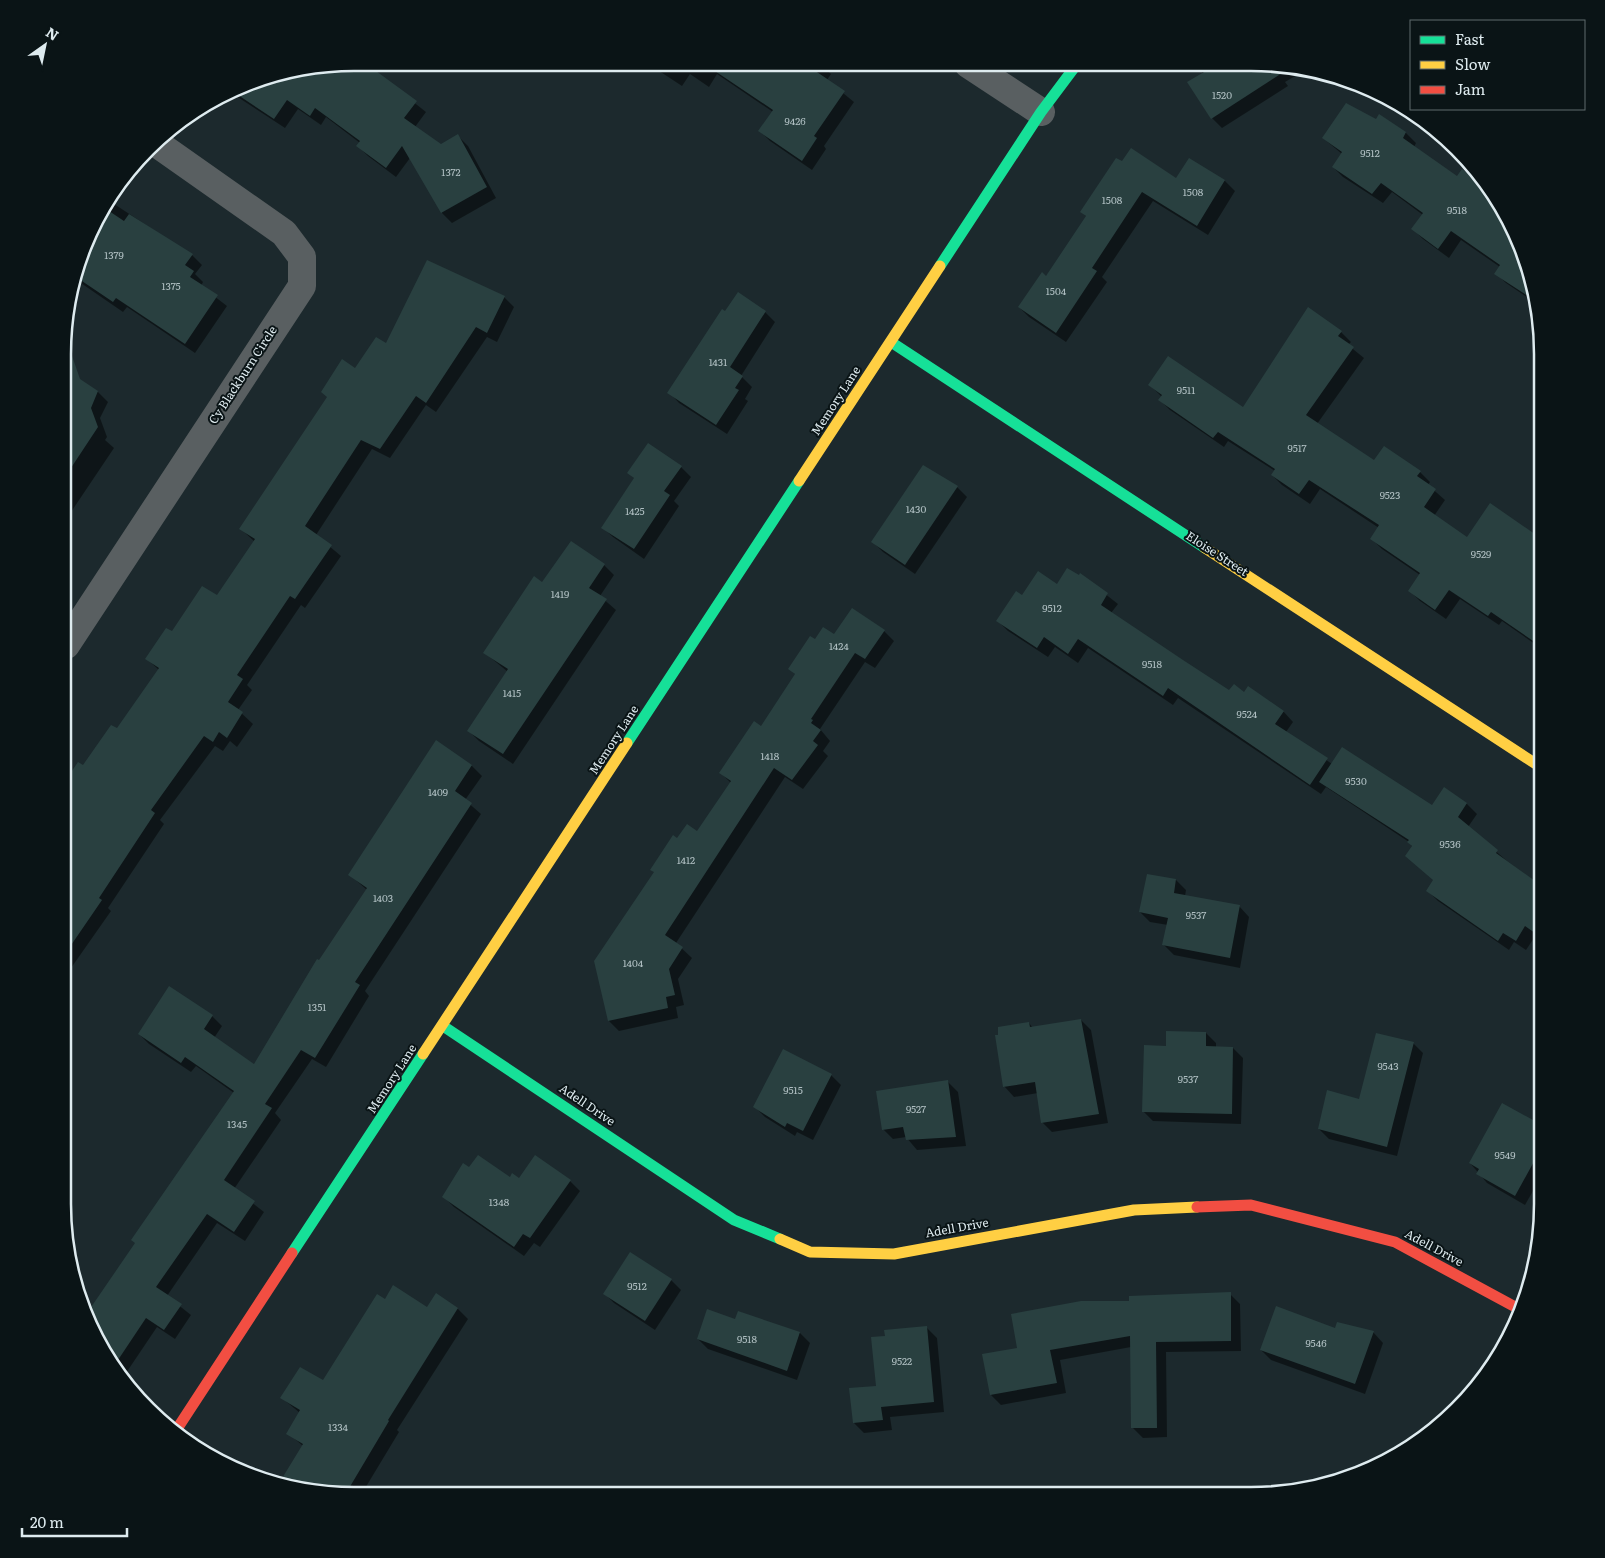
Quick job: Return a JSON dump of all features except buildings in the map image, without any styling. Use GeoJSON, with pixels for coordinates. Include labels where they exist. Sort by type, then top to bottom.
{"type":"FeatureCollection","features":[{"type":"Feature","properties":{"kind":"street"},"geometry":{"type":"LineString","coordinates":[[979,71],[1041,112]]}},
{"type":"Feature","properties":{"kind":"street","name":"Memory Lane"},"geometry":{"type":"LineString","coordinates":[[179,1426],[1041,112],[1072,71]]}},
{"type":"Feature","properties":{"kind":"street","name":"Cy Blackburn Circle"},"geometry":{"type":"LineString","coordinates":[[71,637],[302,286],[302,257],[284,233],[162,147]]}},
{"type":"Feature","properties":{"kind":"street","name":"Eloise Street"},"geometry":{"type":"LineString","coordinates":[[891,342],[1534,763]]}},
{"type":"Feature","properties":{"kind":"street","name":"Adell Drive"},"geometry":{"type":"LineString","coordinates":[[443,1026],[734,1220],[810,1252],[894,1254],[1134,1210],[1251,1205],[1395,1242],[1515,1306]]}},
{"type":"Feature","properties":{"kind":"traffic: fast"},"geometry":{"type":"LineString","coordinates":[[940,266],[1041,112],[1072,71]]}},
{"type":"Feature","properties":{"kind":"traffic: fast"},"geometry":{"type":"LineString","coordinates":[[891,342],[1205,548]]}},
{"type":"Feature","properties":{"kind":"traffic: fast"},"geometry":{"type":"LineString","coordinates":[[627,743],[799,481]]}},
{"type":"Feature","properties":{"kind":"traffic: fast"},"geometry":{"type":"LineString","coordinates":[[443,1026],[734,1220],[780,1239]]}},
{"type":"Feature","properties":{"kind":"traffic: fast"},"geometry":{"type":"LineString","coordinates":[[292,1253],[423,1054]]}},
{"type":"Feature","properties":{"kind":"traffic: slow"},"geometry":{"type":"LineString","coordinates":[[799,481],[940,266]]}},
{"type":"Feature","properties":{"kind":"traffic: slow"},"geometry":{"type":"LineString","coordinates":[[1205,548],[1534,763]]}},
{"type":"Feature","properties":{"kind":"traffic: slow"},"geometry":{"type":"LineString","coordinates":[[423,1054],[627,743]]}},
{"type":"Feature","properties":{"kind":"traffic: slow"},"geometry":{"type":"LineString","coordinates":[[780,1239],[810,1252],[894,1254],[1134,1210],[1197,1207]]}},
{"type":"Feature","properties":{"kind":"traffic: jam"},"geometry":{"type":"LineString","coordinates":[[1197,1207],[1251,1205],[1395,1242],[1514,1306]]}},
{"type":"Feature","properties":{"kind":"traffic: jam"},"geometry":{"type":"LineString","coordinates":[[179,1426],[292,1253]]}}]}
